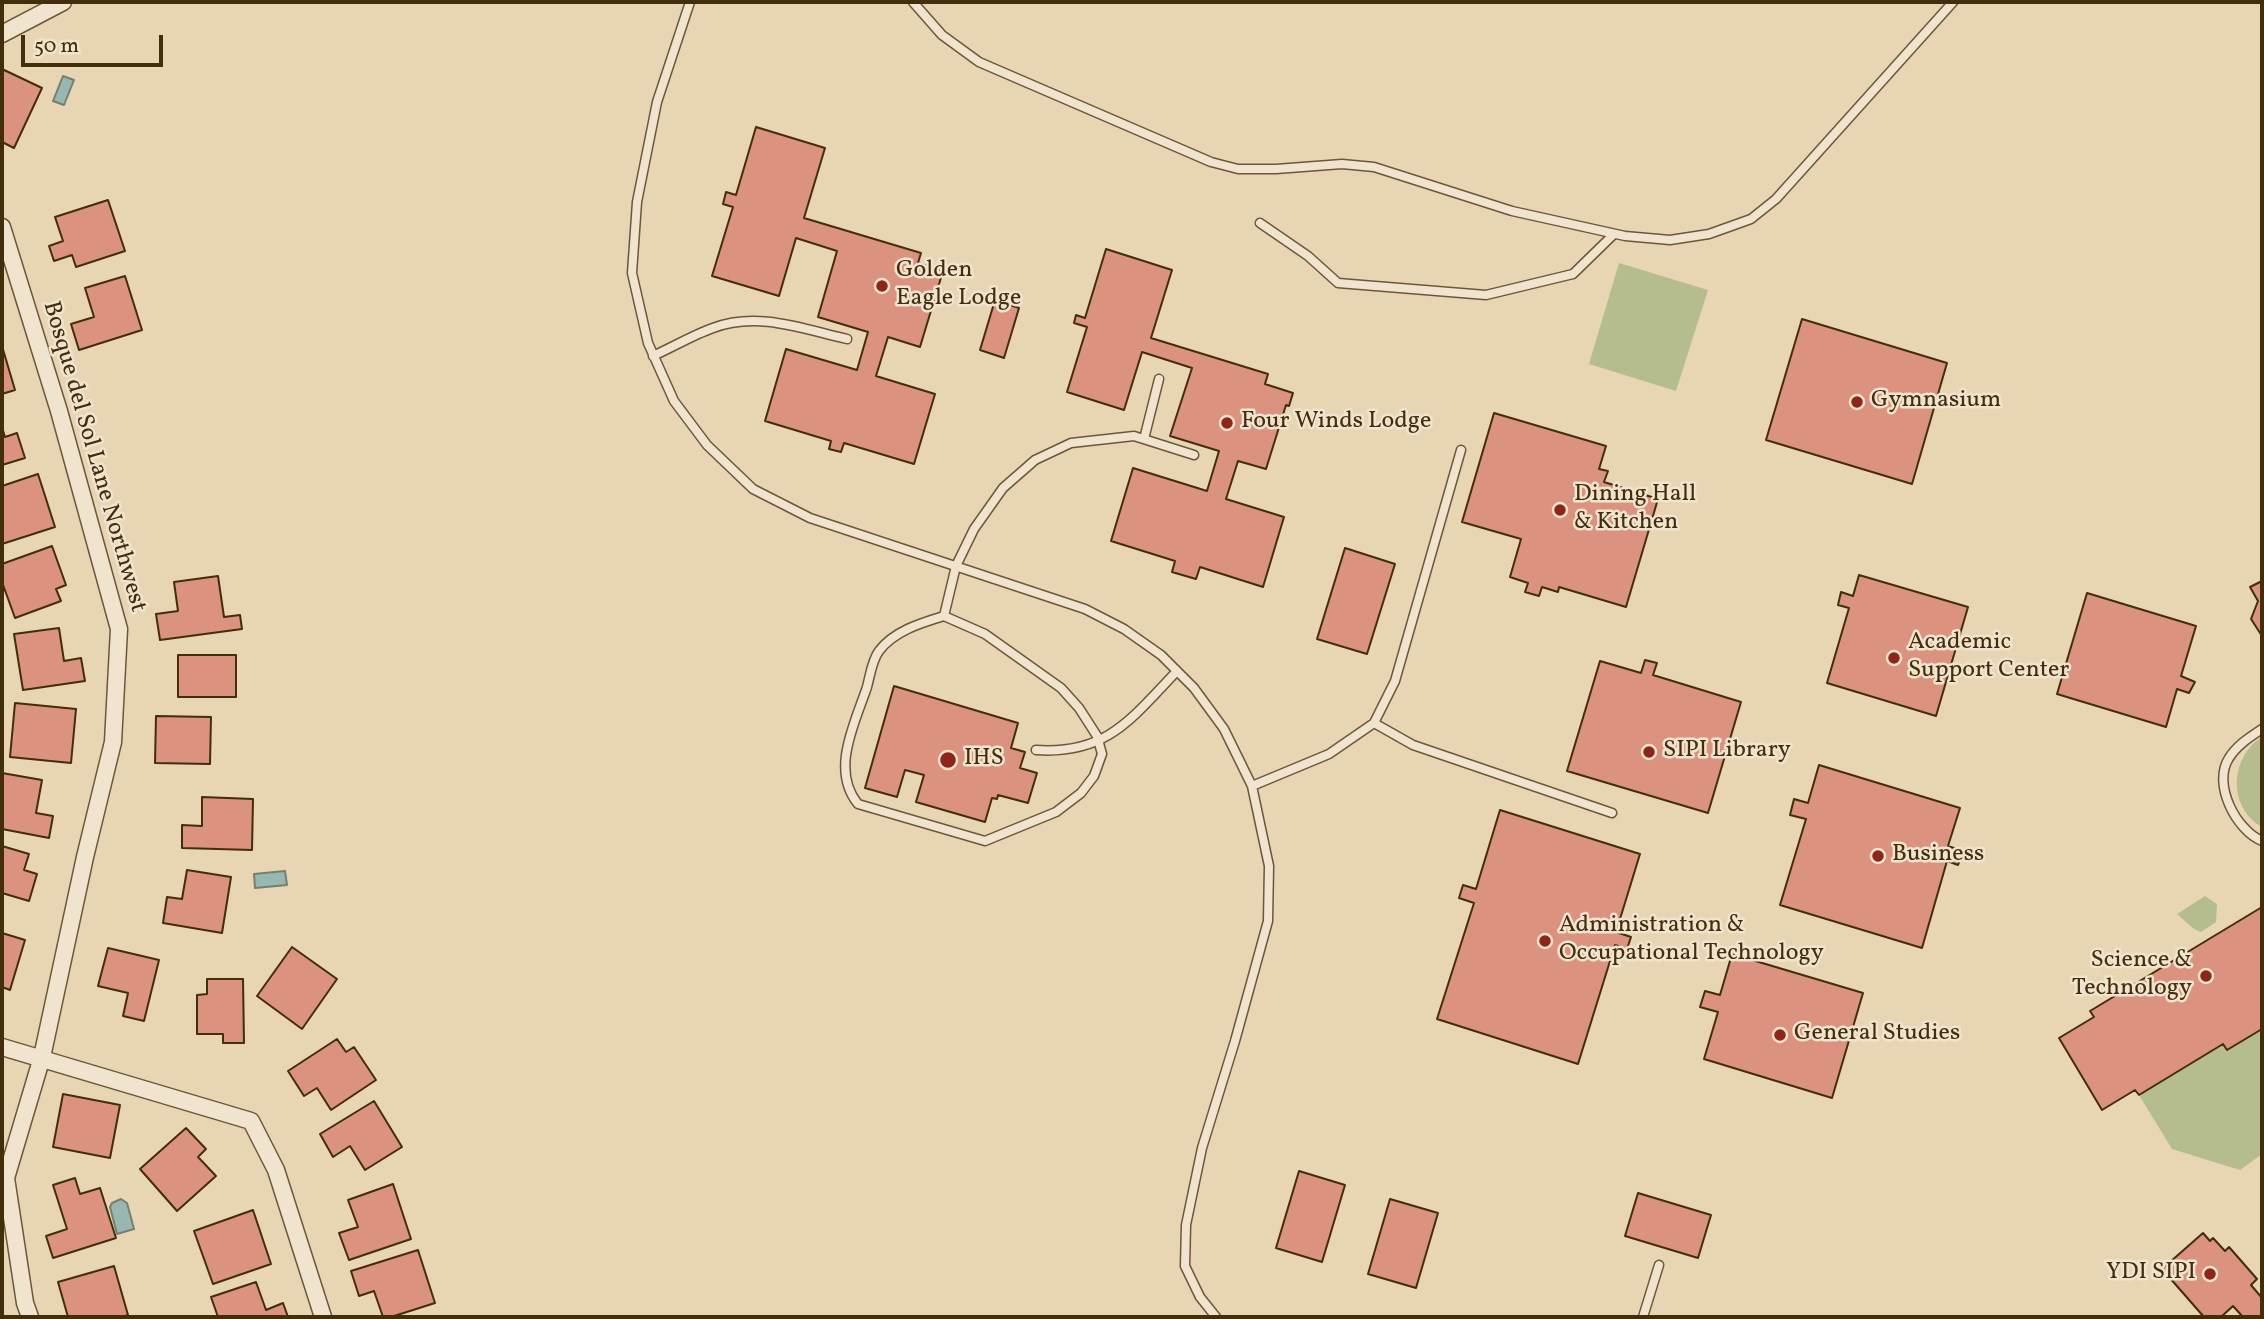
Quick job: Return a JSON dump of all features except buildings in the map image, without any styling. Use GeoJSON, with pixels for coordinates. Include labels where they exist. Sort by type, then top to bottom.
{"type":"FeatureCollection","features":[{"type":"Feature","properties":{"kind":"street"},"geometry":{"type":"LineString","coordinates":[[2,34],[63,2]]}},
{"type":"Feature","properties":{"kind":"street","name":"Bosque del Sol Lane Northwest"},"geometry":{"type":"LineString","coordinates":[[2,227],[59,411],[119,629],[113,742],[42,1057],[6,1178],[25,1303],[30,1317]]}},
{"type":"Feature","properties":{"kind":"street"},"geometry":{"type":"LineString","coordinates":[[2,1047],[251,1121],[276,1170],[323,1317]]}},
{"type":"Feature","properties":{"kind":"lane"},"geometry":{"type":"LineString","coordinates":[[690,2],[657,102],[637,202],[632,273],[648,343],[674,401],[707,445],[752,489],[810,518],[1085,609],[1125,629],[1161,655],[1194,688],[1224,729],[1252,786],[1269,866],[1268,921],[1202,1148],[1186,1225],[1185,1266],[1200,1297],[1216,1317]]}},
{"type":"Feature","properties":{"kind":"lane"},"geometry":{"type":"LineString","coordinates":[[913,2],[942,35],[979,62],[1211,162],[1238,169],[1342,164],[1374,167],[1512,211],[1614,234],[1670,240],[1709,234],[1751,219],[1776,199],[1953,2]]}},
{"type":"Feature","properties":{"kind":"lane"},"geometry":{"type":"LineString","coordinates":[[1260,223],[1308,256],[1338,283],[1486,295],[1573,274],[1614,234]]}},
{"type":"Feature","properties":{"kind":"lane"},"geometry":{"type":"LineString","coordinates":[[653,356],[714,327],[740,322],[769,321],[847,339]]}},
{"type":"Feature","properties":{"kind":"lane"},"geometry":{"type":"LineString","coordinates":[[1144,439],[1159,379]]}},
{"type":"Feature","properties":{"kind":"lane"},"geometry":{"type":"LineString","coordinates":[[944,616],[956,566],[974,529],[1003,488],[1035,460],[1071,443],[1134,436],[1194,455]]}},
{"type":"Feature","properties":{"kind":"lane"},"geometry":{"type":"LineString","coordinates":[[1252,786],[1328,754],[1374,723],[1395,681],[1461,450]]}},
{"type":"Feature","properties":{"kind":"lane"},"geometry":{"type":"LineString","coordinates":[[944,616],[985,634],[1061,688],[1079,708],[1099,742],[1102,754],[1094,776],[1081,793],[1056,812],[985,841],[858,804],[849,793],[845,776],[846,751],[878,652],[895,636],[912,626],[944,616]]}},
{"type":"Feature","properties":{"kind":"lane"},"geometry":{"type":"LineString","coordinates":[[1036,750],[1056,751],[1099,742],[1119,730],[1177,671]]}},
{"type":"Feature","properties":{"kind":"lane"},"geometry":{"type":"LineString","coordinates":[[1374,723],[1413,745],[1612,813]]}},
{"type":"Feature","properties":{"kind":"lane"},"geometry":{"type":"LineString","coordinates":[[2262,729],[2238,746],[2227,760],[2224,786],[2233,816],[2252,837],[2262,841]]}},
{"type":"Feature","properties":{"kind":"lane"},"geometry":{"type":"LineString","coordinates":[[1643,1317],[1659,1265]]}},
{"type":"Feature","properties":{"kind":"green space"},"geometry":{"type":"Polygon","coordinates":[[[1619,263],[1708,290],[1676,391],[1589,364],[1619,263]]]}},
{"type":"Feature","properties":{"kind":"green space"},"geometry":{"type":"Polygon","coordinates":[[[2262,737],[2262,827],[2243,807],[2237,782],[2244,757],[2251,746],[2262,737]]]}},
{"type":"Feature","properties":{"kind":"green space"},"geometry":{"type":"Polygon","coordinates":[[[2205,896],[2217,904],[2216,922],[2201,932],[2177,914],[2205,896]]]}},
{"type":"Feature","properties":{"kind":"green space"},"geometry":{"type":"Polygon","coordinates":[[[2262,1029],[2262,1154],[2240,1170],[2172,1149],[2139,1095],[2223,1044],[2228,1050],[2262,1029]]]}},
{"type":"Feature","properties":{"kind":"water"},"geometry":{"type":"Polygon","coordinates":[[[63,76],[74,80],[64,105],[53,101],[63,76]]]}},
{"type":"Feature","properties":{"kind":"water"},"geometry":{"type":"Polygon","coordinates":[[[285,871],[287,885],[255,888],[254,874],[285,871]]]}},
{"type":"Feature","properties":{"kind":"water"},"geometry":{"type":"Polygon","coordinates":[[[121,1199],[127,1203],[134,1229],[117,1234],[110,1207],[121,1199]]]}},
{"type":"Feature","properties":{"kind":"place","name":"Golden Eagle Lodge"},"geometry":{"type":"Point","coordinates":[882,286]}},
{"type":"Feature","properties":{"kind":"place","name":"Gymnasium"},"geometry":{"type":"Point","coordinates":[1857,402]}},
{"type":"Feature","properties":{"kind":"place","name":"Four Winds Lodge"},"geometry":{"type":"Point","coordinates":[1227,423]}},
{"type":"Feature","properties":{"kind":"place","name":"Dining Hall & Kitchen"},"geometry":{"type":"Point","coordinates":[1560,510]}},
{"type":"Feature","properties":{"kind":"place","name":"Academic Support Center"},"geometry":{"type":"Point","coordinates":[1894,658]}},
{"type":"Feature","properties":{"kind":"place","name":"SIPI Library"},"geometry":{"type":"Point","coordinates":[1649,752]}},
{"type":"Feature","properties":{"kind":"place","name":"IHS"},"geometry":{"type":"Point","coordinates":[948,760]}},
{"type":"Feature","properties":{"kind":"place","name":"Business"},"geometry":{"type":"Point","coordinates":[1878,856]}},
{"type":"Feature","properties":{"kind":"place","name":"Administration & Occupational Technology"},"geometry":{"type":"Point","coordinates":[1545,941]}},
{"type":"Feature","properties":{"kind":"place","name":"Science & Technology"},"geometry":{"type":"Point","coordinates":[2206,976]}},
{"type":"Feature","properties":{"kind":"place","name":"General Studies"},"geometry":{"type":"Point","coordinates":[1780,1035]}},
{"type":"Feature","properties":{"kind":"place","name":"YDI SIPI"},"geometry":{"type":"Point","coordinates":[2210,1274]}}]}
